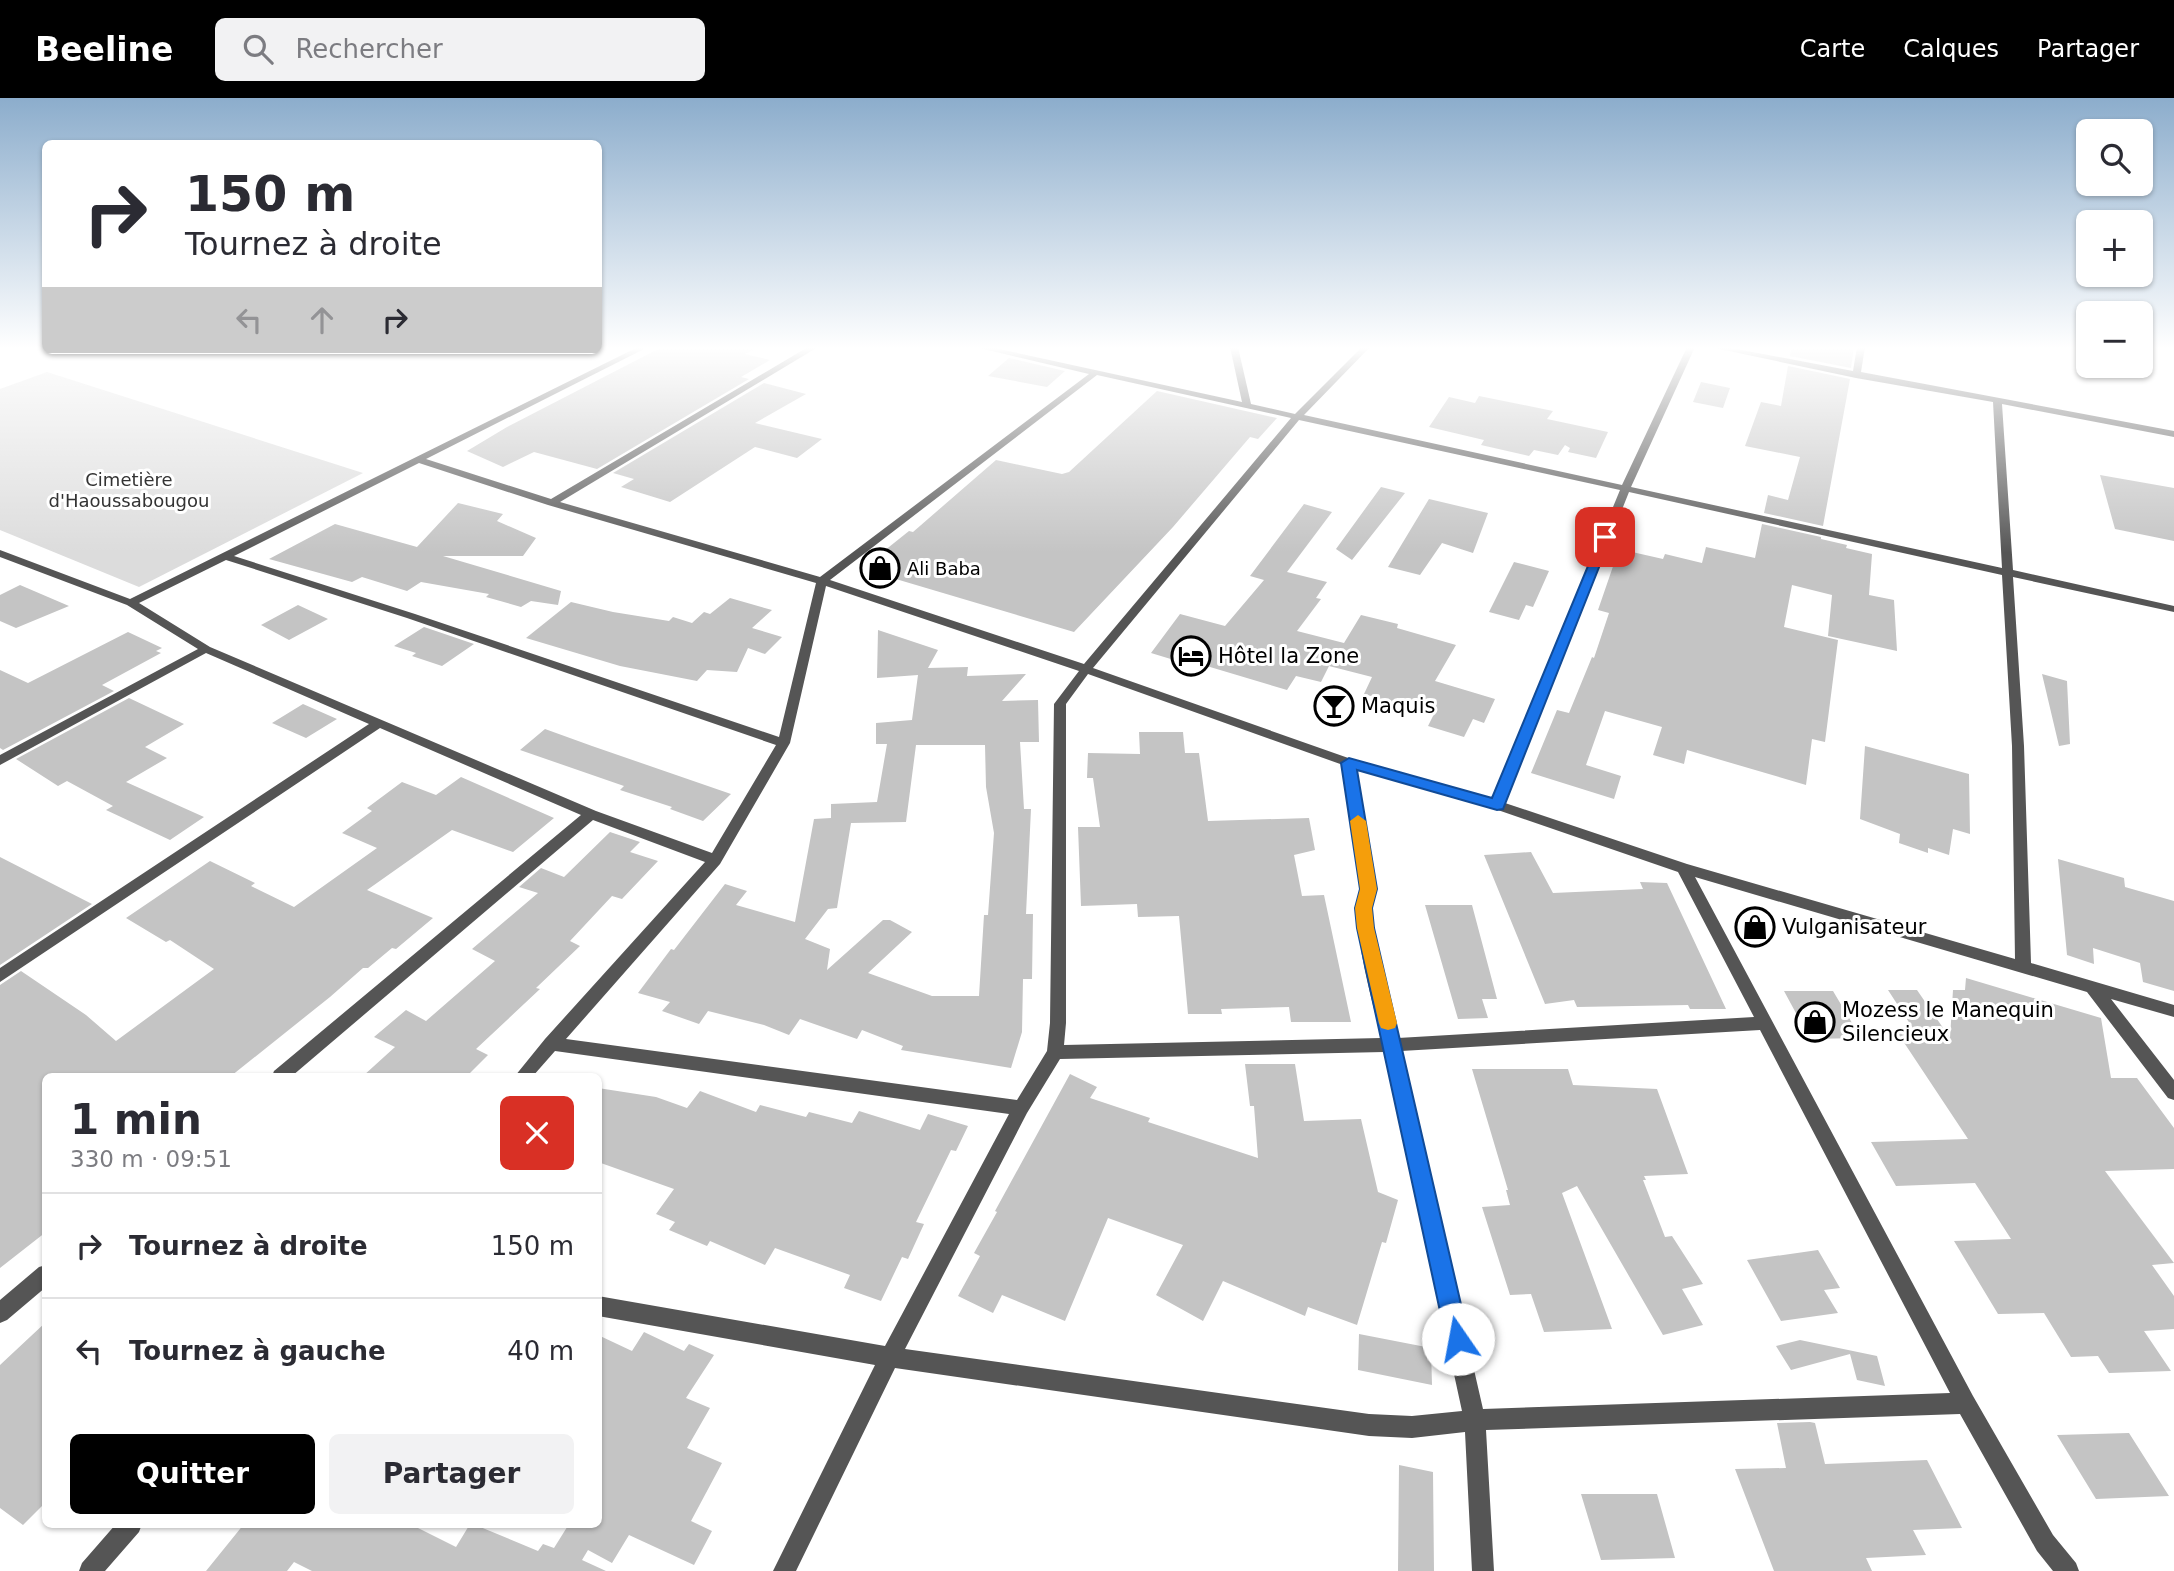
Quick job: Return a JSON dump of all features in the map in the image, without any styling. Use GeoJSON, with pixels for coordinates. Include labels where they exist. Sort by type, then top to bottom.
{"type":"FeatureCollection","features":[{"type":"Feature","properties":{"kind":"street"},"geometry":{"type":"LineString","coordinates":[[131,603],[507,416]]}},
{"type":"Feature","properties":{"kind":"street"},"geometry":{"type":"LineString","coordinates":[[552,503],[699,416]]}},
{"type":"Feature","properties":{"kind":"street"},"geometry":{"type":"LineString","coordinates":[[526,1073],[715,860],[784,743],[822,581],[1039,416]]}},
{"type":"Feature","properties":{"kind":"street"},"geometry":{"type":"LineString","coordinates":[[1292,416],[2174,609]]}},
{"type":"Feature","properties":{"kind":"street"},"geometry":{"type":"LineString","coordinates":[[1497,805],[1625,489],[1659,416]]}},
{"type":"Feature","properties":{"kind":"street"},"geometry":{"type":"LineString","coordinates":[[1998,416],[2018,746],[2024,965]]}},
{"type":"Feature","properties":{"kind":"street"},"geometry":{"type":"LineString","coordinates":[[2076,416],[2174,434]]}},
{"type":"Feature","properties":{"kind":"street"},"geometry":{"type":"LineString","coordinates":[[784,1571],[890,1357],[1021,1108],[1055,1052],[1058,1023],[1060,704],[1086,668],[1297,417]]}},
{"type":"Feature","properties":{"kind":"street"},"geometry":{"type":"LineString","coordinates":[[419,460],[552,503],[822,581],[1086,668],[1349,763],[1497,805],[1683,868],[2024,965],[2174,1011]]}},
{"type":"Feature","properties":{"kind":"street"},"geometry":{"type":"LineString","coordinates":[[0,553],[131,603],[206,649],[591,814],[715,860]]}},
{"type":"Feature","properties":{"kind":"street"},"geometry":{"type":"LineString","coordinates":[[224,556],[411,616],[784,743]]}},
{"type":"Feature","properties":{"kind":"street"},"geometry":{"type":"LineString","coordinates":[[0,761],[206,649]]}},
{"type":"Feature","properties":{"kind":"street"},"geometry":{"type":"LineString","coordinates":[[0,976],[379,723]]}},
{"type":"Feature","properties":{"kind":"street"},"geometry":{"type":"LineString","coordinates":[[1349,763],[1368,889],[1364,908],[1365,928],[1475,1419],[1483,1571]]}},
{"type":"Feature","properties":{"kind":"street"},"geometry":{"type":"LineString","coordinates":[[284,1073],[591,814]]}},
{"type":"Feature","properties":{"kind":"street"},"geometry":{"type":"LineString","coordinates":[[1683,868],[1966,1403],[2045,1543],[2068,1571]]}},
{"type":"Feature","properties":{"kind":"street"},"geometry":{"type":"LineString","coordinates":[[2091,985],[2174,1093]]}},
{"type":"Feature","properties":{"kind":"street"},"geometry":{"type":"LineString","coordinates":[[1055,1052],[1393,1045],[1766,1023]]}},
{"type":"Feature","properties":{"kind":"street"},"geometry":{"type":"LineString","coordinates":[[551,1044],[1021,1108]]}},
{"type":"Feature","properties":{"kind":"street"},"geometry":{"type":"LineString","coordinates":[[0,1313],[42,1277]]}},
{"type":"Feature","properties":{"kind":"street"},"geometry":{"type":"LineString","coordinates":[[602,1307],[890,1357],[1369,1425],[1412,1427],[1475,1419],[1966,1403]]}},
{"type":"Feature","properties":{"kind":"street"},"geometry":{"type":"LineString","coordinates":[[90,1571],[128,1528]]}},
{"type":"Feature","properties":{"kind":"green space","name":"Cimetière d'Haoussabougou"},"geometry":{"type":"Polygon","coordinates":[[[0,416],[184,416],[363,473],[139,587],[0,530],[0,416]]]}},
{"type":"Feature","properties":{"kind":"building"},"geometry":{"type":"Polygon","coordinates":[[[529,416],[687,416],[597,469],[534,452],[503,467],[467,451],[529,416]]]}},
{"type":"Feature","properties":{"kind":"building"},"geometry":{"type":"Polygon","coordinates":[[[709,416],[768,416],[755,423],[822,439],[797,458],[755,447],[670,502],[621,487],[634,479],[613,473],[709,416]]]}},
{"type":"Feature","properties":{"kind":"building"},"geometry":{"type":"Polygon","coordinates":[[[1130,416],[1267,416],[1277,418],[1258,439],[1250,437],[1173,527],[1074,632],[879,574],[879,555],[909,531],[913,532],[996,460],[1062,474],[1069,472],[1130,416]]]}},
{"type":"Feature","properties":{"kind":"building"},"geometry":{"type":"Polygon","coordinates":[[[1437,416],[1549,416],[1547,419],[1608,432],[1596,458],[1568,452],[1570,448],[1565,445],[1558,455],[1534,450],[1529,456],[1481,445],[1484,440],[1429,427],[1437,416]]]}},
{"type":"Feature","properties":{"kind":"building"},"geometry":{"type":"Polygon","coordinates":[[[1756,416],[1843,416],[1823,526],[1764,513],[1768,495],[1788,500],[1800,457],[1745,446],[1756,416]]]}},
{"type":"Feature","properties":{"kind":"building"},"geometry":{"type":"Polygon","coordinates":[[[2100,475],[2174,488],[2174,541],[2115,529],[2100,475]]]}},
{"type":"Feature","properties":{"kind":"building"},"geometry":{"type":"Polygon","coordinates":[[[1381,487],[1405,493],[1352,560],[1336,549],[1381,487]]]}},
{"type":"Feature","properties":{"kind":"building"},"geometry":{"type":"Polygon","coordinates":[[[1429,499],[1488,513],[1473,553],[1442,543],[1420,575],[1388,567],[1429,499]]]}},
{"type":"Feature","properties":{"kind":"building"},"geometry":{"type":"Polygon","coordinates":[[[458,503],[503,514],[497,521],[536,538],[523,556],[443,556],[561,591],[558,605],[531,601],[521,607],[486,597],[489,594],[421,582],[407,591],[362,577],[352,582],[269,559],[335,524],[417,547],[458,503]]]}},
{"type":"Feature","properties":{"kind":"building"},"geometry":{"type":"Polygon","coordinates":[[[1304,504],[1332,512],[1287,572],[1327,582],[1316,598],[1321,599],[1297,631],[1344,643],[1361,615],[1398,624],[1397,628],[1456,645],[1435,681],[1495,699],[1484,723],[1473,719],[1464,737],[1428,726],[1434,714],[1364,694],[1372,677],[1329,666],[1321,682],[1296,676],[1287,690],[1200,664],[1197,667],[1151,653],[1180,614],[1225,626],[1264,580],[1250,576],[1304,504]]]}},
{"type":"Feature","properties":{"kind":"building"},"geometry":{"type":"Polygon","coordinates":[[[1762,524],[1821,537],[1847,545],[1846,548],[1872,554],[1869,595],[1894,600],[1897,651],[1828,636],[1832,595],[1792,585],[1784,627],[1838,640],[1825,742],[1812,739],[1806,785],[1687,750],[1684,764],[1653,755],[1662,727],[1605,711],[1586,765],[1621,776],[1614,799],[1531,773],[1557,710],[1569,713],[1592,657],[1594,658],[1609,613],[1598,610],[1619,549],[1663,559],[1665,554],[1702,563],[1706,547],[1755,558],[1762,524]]]}},
{"type":"Feature","properties":{"kind":"building"},"geometry":{"type":"Polygon","coordinates":[[[1514,562],[1549,571],[1533,607],[1526,605],[1519,620],[1489,612],[1514,562]]]}},
{"type":"Feature","properties":{"kind":"building"},"geometry":{"type":"Polygon","coordinates":[[[20,585],[69,606],[16,628],[0,621],[0,595],[20,585]]]}},
{"type":"Feature","properties":{"kind":"building"},"geometry":{"type":"Polygon","coordinates":[[[730,598],[772,610],[752,628],[782,637],[765,654],[748,648],[737,672],[707,670],[697,681],[620,666],[526,638],[571,602],[613,612],[669,621],[673,617],[692,623],[704,612],[710,614],[730,598]]]}},
{"type":"Feature","properties":{"kind":"building"},"geometry":{"type":"Polygon","coordinates":[[[298,605],[328,619],[289,640],[261,625],[298,605]]]}},
{"type":"Feature","properties":{"kind":"building"},"geometry":{"type":"Polygon","coordinates":[[[424,627],[474,644],[442,666],[412,656],[416,653],[394,646],[424,627]]]}},
{"type":"Feature","properties":{"kind":"building"},"geometry":{"type":"Polygon","coordinates":[[[878,630],[938,650],[928,668],[968,667],[967,676],[1026,674],[1002,701],[1038,700],[1039,742],[1020,742],[1024,809],[1031,809],[1026,914],[1033,914],[1032,979],[1023,979],[1022,1032],[1011,1068],[901,1050],[903,1046],[862,1030],[857,1039],[800,1019],[789,1035],[764,1025],[708,1011],[699,1024],[662,1011],[670,1002],[638,993],[725,884],[747,891],[736,905],[795,922],[814,819],[831,818],[831,804],[877,802],[887,744],[876,744],[876,723],[912,720],[918,675],[877,678],[878,630]],[[916,745],[906,822],[851,823],[837,908],[828,909],[805,939],[830,949],[827,970],[883,920],[890,920],[912,932],[868,973],[932,996],[979,996],[984,915],[988,915],[994,833],[986,787],[985,745],[916,745]]]}},
{"type":"Feature","properties":{"kind":"building"},"geometry":{"type":"Polygon","coordinates":[[[128,632],[162,648],[156,651],[161,653],[102,685],[114,691],[3,750],[0,748],[0,670],[28,683],[128,632]]]}},
{"type":"Feature","properties":{"kind":"building"},"geometry":{"type":"Polygon","coordinates":[[[2042,674],[2067,681],[2070,744],[2059,746],[2042,674]]]}},
{"type":"Feature","properties":{"kind":"building"},"geometry":{"type":"Polygon","coordinates":[[[129,698],[184,724],[145,747],[167,758],[126,782],[204,817],[170,840],[106,810],[113,806],[67,781],[58,786],[16,759],[129,698]]]}},
{"type":"Feature","properties":{"kind":"building"},"geometry":{"type":"Polygon","coordinates":[[[303,704],[337,719],[306,738],[272,723],[303,704]]]}},
{"type":"Feature","properties":{"kind":"building"},"geometry":{"type":"Polygon","coordinates":[[[545,729],[731,794],[703,821],[670,809],[672,807],[620,790],[624,786],[520,750],[545,729]]]}},
{"type":"Feature","properties":{"kind":"building"},"geometry":{"type":"Polygon","coordinates":[[[1139,732],[1183,732],[1185,753],[1199,753],[1208,821],[1309,818],[1315,850],[1294,855],[1302,896],[1324,895],[1351,1022],[1291,1022],[1289,1007],[1221,1009],[1222,1014],[1188,1014],[1179,916],[1138,917],[1137,904],[1081,906],[1078,827],[1100,827],[1093,778],[1087,778],[1088,753],[1140,754],[1139,732]]]}},
{"type":"Feature","properties":{"kind":"building"},"geometry":{"type":"Polygon","coordinates":[[[1865,746],[1969,774],[1970,834],[1953,829],[1949,855],[1928,848],[1928,853],[1899,843],[1900,834],[1860,819],[1865,746]]]}},
{"type":"Feature","properties":{"kind":"building"},"geometry":{"type":"Polygon","coordinates":[[[461,777],[554,818],[513,852],[452,830],[367,890],[433,918],[396,949],[392,948],[368,968],[363,968],[235,1073],[42,1073],[42,1235],[0,1268],[0,985],[21,971],[86,1015],[116,1041],[214,969],[170,940],[166,942],[126,918],[210,861],[255,883],[251,886],[294,907],[377,848],[342,833],[372,811],[367,808],[402,782],[436,795],[461,777]]]}},
{"type":"Feature","properties":{"kind":"building"},"geometry":{"type":"Polygon","coordinates":[[[610,832],[640,842],[630,852],[658,861],[622,899],[612,896],[570,941],[580,946],[536,988],[540,989],[476,1049],[488,1055],[470,1073],[366,1073],[395,1047],[374,1037],[406,1010],[426,1021],[495,961],[472,949],[538,893],[519,887],[541,868],[564,877],[610,832]]]}},
{"type":"Feature","properties":{"kind":"building"},"geometry":{"type":"Polygon","coordinates":[[[1531,852],[1553,893],[1643,889],[1640,882],[1667,883],[1726,1009],[1690,1009],[1688,1005],[1577,1007],[1574,1000],[1545,1004],[1484,855],[1531,852]]]}},
{"type":"Feature","properties":{"kind":"building"},"geometry":{"type":"Polygon","coordinates":[[[0,857],[92,904],[0,965],[0,857]]]}},
{"type":"Feature","properties":{"kind":"building"},"geometry":{"type":"Polygon","coordinates":[[[2058,859],[2124,878],[2125,887],[2174,901],[2174,991],[2143,982],[2140,963],[2093,948],[2094,964],[2067,955],[2058,859]]]}},
{"type":"Feature","properties":{"kind":"building"},"geometry":{"type":"Polygon","coordinates":[[[1425,905],[1472,905],[1497,999],[1482,999],[1488,1018],[1458,1019],[1425,905]]]}},
{"type":"Feature","properties":{"kind":"building"},"geometry":{"type":"Polygon","coordinates":[[[1966,978],[2101,1018],[2111,1078],[2137,1078],[2174,1128],[2174,1169],[2105,1171],[2174,1263],[2152,1265],[2174,1296],[2174,1329],[2144,1331],[2171,1371],[2109,1373],[2098,1356],[2071,1357],[2044,1313],[1998,1314],[1954,1241],[2011,1239],[1975,1183],[1896,1186],[1871,1142],[1968,1139],[1897,1032],[1914,1030],[1888,990],[1917,990],[1950,1038],[1953,990],[1965,990],[1966,978]]]}},
{"type":"Feature","properties":{"kind":"building"},"geometry":{"type":"Polygon","coordinates":[[[1784,991],[1833,991],[1861,1038],[1810,1039],[1784,991]]]}},
{"type":"Feature","properties":{"kind":"building"},"geometry":{"type":"Polygon","coordinates":[[[1245,1064],[1295,1064],[1304,1121],[1361,1119],[1378,1192],[1398,1200],[1386,1243],[1382,1242],[1357,1325],[1308,1307],[1305,1316],[1223,1281],[1203,1321],[1156,1295],[1183,1245],[1108,1218],[1065,1321],[1002,1295],[993,1313],[958,1296],[980,1256],[974,1253],[997,1212],[995,1211],[1070,1074],[1097,1087],[1090,1098],[1150,1118],[1148,1122],[1258,1158],[1254,1106],[1250,1106],[1245,1064]]]}},
{"type":"Feature","properties":{"kind":"building"},"geometry":{"type":"Polygon","coordinates":[[[1472,1069],[1568,1069],[1573,1085],[1657,1089],[1688,1174],[1644,1176],[1646,1180],[1643,1180],[1665,1237],[1672,1236],[1703,1284],[1682,1289],[1703,1325],[1663,1335],[1577,1186],[1562,1193],[1612,1329],[1544,1332],[1531,1294],[1510,1295],[1482,1207],[1510,1205],[1508,1190],[1472,1069]]]}},
{"type":"Feature","properties":{"kind":"building"},"geometry":{"type":"Polygon","coordinates":[[[602,1089],[656,1097],[687,1108],[700,1091],[756,1112],[760,1105],[806,1117],[809,1112],[852,1123],[859,1111],[920,1130],[928,1114],[968,1126],[956,1151],[951,1150],[916,1222],[924,1224],[908,1259],[902,1257],[881,1301],[844,1288],[850,1275],[775,1248],[765,1265],[710,1241],[707,1246],[669,1230],[675,1222],[656,1214],[674,1189],[602,1163],[602,1089]]]}},
{"type":"Feature","properties":{"kind":"building"},"geometry":{"type":"Polygon","coordinates":[[[1818,1250],[1840,1288],[1824,1290],[1838,1313],[1781,1321],[1747,1260],[1818,1250]]]}},
{"type":"Feature","properties":{"kind":"building"},"geometry":{"type":"Polygon","coordinates":[[[42,1326],[42,1506],[23,1525],[0,1508],[0,1365],[42,1326]]]}},
{"type":"Feature","properties":{"kind":"building"},"geometry":{"type":"Polygon","coordinates":[[[644,1332],[684,1351],[689,1344],[714,1355],[686,1398],[710,1408],[687,1448],[722,1463],[691,1521],[712,1531],[694,1565],[629,1535],[612,1563],[588,1550],[582,1560],[606,1571],[312,1571],[294,1562],[287,1571],[206,1571],[241,1528],[418,1528],[456,1547],[468,1528],[483,1528],[538,1551],[543,1544],[554,1548],[566,1528],[602,1528],[602,1337],[632,1351],[644,1332]]]}},
{"type":"Feature","properties":{"kind":"building"},"geometry":{"type":"Polygon","coordinates":[[[1359,1334],[1431,1348],[1432,1385],[1358,1370],[1359,1334]]]}},
{"type":"Feature","properties":{"kind":"building"},"geometry":{"type":"Polygon","coordinates":[[[1800,1340],[1877,1356],[1885,1386],[1857,1380],[1850,1354],[1791,1370],[1776,1346],[1800,1340]]]}},
{"type":"Feature","properties":{"kind":"building"},"geometry":{"type":"Polygon","coordinates":[[[1777,1423],[1815,1423],[1825,1464],[1927,1460],[1962,1528],[1913,1530],[1926,1555],[1866,1558],[1872,1571],[1774,1571],[1735,1469],[1786,1468],[1777,1423]]]}},
{"type":"Feature","properties":{"kind":"building"},"geometry":{"type":"Polygon","coordinates":[[[2129,1433],[2169,1496],[2096,1499],[2057,1435],[2129,1433]]]}},
{"type":"Feature","properties":{"kind":"building"},"geometry":{"type":"Polygon","coordinates":[[[1399,1465],[1433,1472],[1434,1571],[1398,1571],[1399,1465]]]}},
{"type":"Feature","properties":{"kind":"building"},"geometry":{"type":"Polygon","coordinates":[[[1581,1494],[1657,1494],[1675,1558],[1601,1560],[1581,1494]]]}},
{"type":"Feature","properties":{"kind":"slow traffic"},"geometry":{"type":"LineString","coordinates":[[1358,821],[1368,889],[1364,908],[1365,928],[1388,1023]]}},
{"type":"Feature","properties":{"kind":"place","name":"Ali Baba"},"geometry":{"type":"Point","coordinates":[880,568]}},
{"type":"Feature","properties":{"kind":"place","name":"Hôtel la Zone"},"geometry":{"type":"Point","coordinates":[1191,656]}},
{"type":"Feature","properties":{"kind":"place","name":"Maquis"},"geometry":{"type":"Point","coordinates":[1334,706]}},
{"type":"Feature","properties":{"kind":"place","name":"Vulganisateur"},"geometry":{"type":"Point","coordinates":[1755,927]}},
{"type":"Feature","properties":{"kind":"place","name":"Mozess le Manequin Silencieux"},"geometry":{"type":"Point","coordinates":[1815,1022]}},
{"type":"Feature","properties":{"kind":"route"},"geometry":{"type":"LineString","coordinates":[[1458,1339],[1365,928],[1364,908],[1368,889],[1349,763],[1497,805],[1605,537]]}}]}
